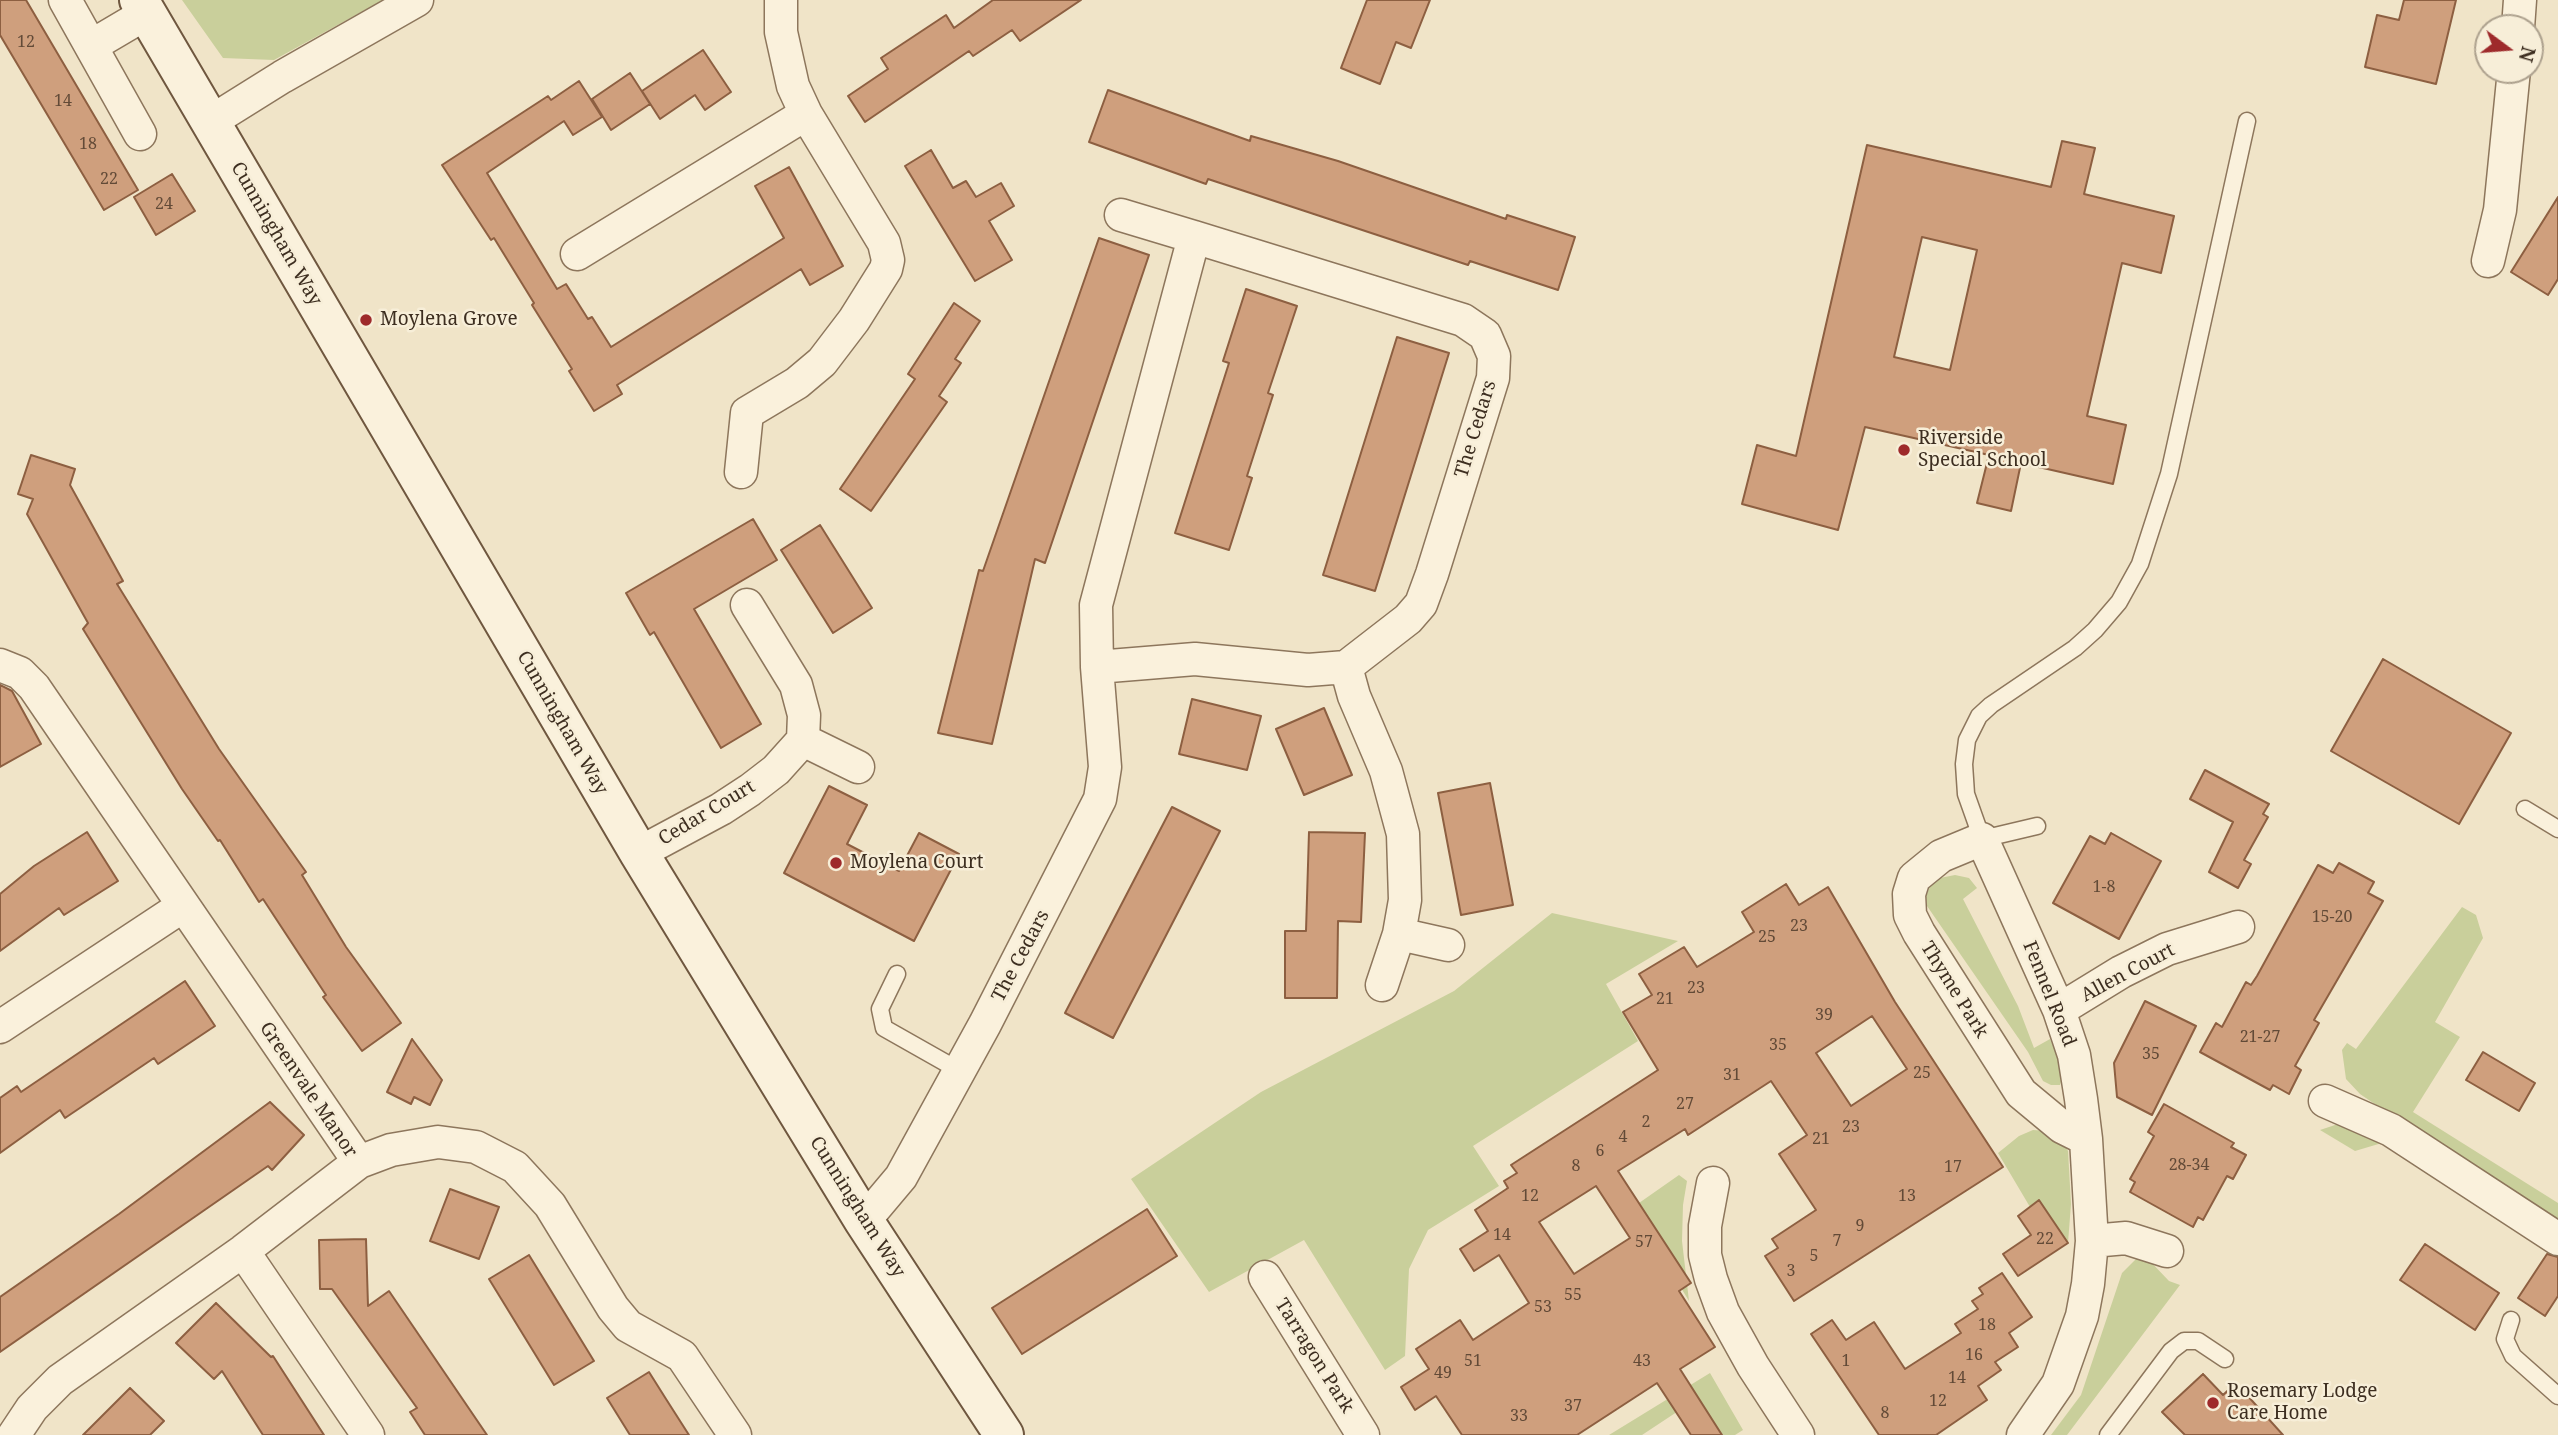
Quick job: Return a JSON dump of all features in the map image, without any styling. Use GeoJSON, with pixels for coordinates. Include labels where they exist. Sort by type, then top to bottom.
{"type":"FeatureCollection","features":[{"type":"Feature","properties":{"kind":"street"},"geometry":{"type":"LineString","coordinates":[[65,0],[140,134]]}},
{"type":"Feature","properties":{"kind":"street"},"geometry":{"type":"LineString","coordinates":[[210,122],[282,77],[417,0]]}},
{"type":"Feature","properties":{"kind":"street"},"geometry":{"type":"LineString","coordinates":[[741,472],[747,413],[797,383],[822,362],[854,320],[881,277],[888,260],[884,243],[806,114],[785,55],[781,0]]}},
{"type":"Feature","properties":{"kind":"street"},"geometry":{"type":"LineString","coordinates":[[91,46],[143,6]]}},
{"type":"Feature","properties":{"kind":"street","name":"Cunningham Way"},"geometry":{"type":"LineString","coordinates":[[143,6],[639,853],[864,1221],[1004,1435]]}},
{"type":"Feature","properties":{"kind":"street"},"geometry":{"type":"LineString","coordinates":[[2488,261],[2500,210],[2513,84]]}},
{"type":"Feature","properties":{"kind":"street"},"geometry":{"type":"LineString","coordinates":[[578,254],[806,114]]}},
{"type":"Feature","properties":{"kind":"street","name":"The Cedars"},"geometry":{"type":"LineString","coordinates":[[1121,215],[1463,320],[1481,330],[1493,348],[1493,378],[1420,604],[1398,628],[1346,667]]}},
{"type":"Feature","properties":{"kind":"street","name":"The Cedars"},"geometry":{"type":"LineString","coordinates":[[864,1221],[901,1177],[960,1071],[1100,799],[1105,767],[1095,620],[1102,574],[1194,237]]}},
{"type":"Feature","properties":{"kind":"street"},"geometry":{"type":"LineString","coordinates":[[747,605],[796,685],[804,715],[803,740],[858,767]]}},
{"type":"Feature","properties":{"kind":"street"},"geometry":{"type":"LineString","coordinates":[[1097,667],[1195,659],[1308,670],[1346,667],[1354,696],[1386,771],[1402,834],[1405,900],[1399,934],[1382,985]]}},
{"type":"Feature","properties":{"kind":"street","name":"Greenvale Manor"},"geometry":{"type":"LineString","coordinates":[[0,665],[20,673],[34,687],[359,1162],[243,1251],[60,1380],[32,1408],[14,1435]]}},
{"type":"Feature","properties":{"kind":"street","name":"Cedar Court"},"geometry":{"type":"LineString","coordinates":[[639,853],[721,809],[750,790],[776,770],[803,740]]}},
{"type":"Feature","properties":{"kind":"street","name":"Fennel Road"},"geometry":{"type":"LineString","coordinates":[[1982,839],[2059,1010],[2074,1055],[2087,1139],[2092,1241],[2084,1306],[2058,1384],[2023,1435]]}},
{"type":"Feature","properties":{"kind":"street","name":"Thyme Park"},"geometry":{"type":"LineString","coordinates":[[1982,839],[1941,856],[1914,878],[1909,894],[1910,915],[1950,986],[2021,1093],[2062,1127],[2087,1139]]}},
{"type":"Feature","properties":{"kind":"street"},"geometry":{"type":"LineString","coordinates":[[0,1027],[183,906]]}},
{"type":"Feature","properties":{"kind":"street","name":"Allen Court"},"geometry":{"type":"LineString","coordinates":[[2059,1010],[2120,972],[2167,949],[2238,927]]}},
{"type":"Feature","properties":{"kind":"street"},"geometry":{"type":"LineString","coordinates":[[1399,934],[1448,945]]}},
{"type":"Feature","properties":{"kind":"street"},"geometry":{"type":"LineString","coordinates":[[2325,1101],[2391,1130],[2558,1239]]}},
{"type":"Feature","properties":{"kind":"street"},"geometry":{"type":"LineString","coordinates":[[359,1162],[391,1150],[438,1142],[476,1147],[515,1167],[551,1205],[575,1249],[628,1326],[682,1356],[735,1435]]}},
{"type":"Feature","properties":{"kind":"street"},"geometry":{"type":"LineString","coordinates":[[1713,1183],[1706,1226],[1705,1255],[1711,1279],[1723,1312],[1753,1366],[1798,1435]]}},
{"type":"Feature","properties":{"kind":"street"},"geometry":{"type":"LineString","coordinates":[[2092,1241],[2126,1238],[2167,1251]]}},
{"type":"Feature","properties":{"kind":"street"},"geometry":{"type":"LineString","coordinates":[[243,1251],[368,1435]]}},
{"type":"Feature","properties":{"kind":"street","name":"Tarragon Park"},"geometry":{"type":"LineString","coordinates":[[1265,1277],[1363,1435]]}},
{"type":"Feature","properties":{"kind":"lane"},"geometry":{"type":"LineString","coordinates":[[2037,826],[1982,839],[1968,801],[1964,752],[1972,728],[1991,705],[2075,648],[2095,630],[2119,602],[2144,554],[2169,474],[2247,121]]}},
{"type":"Feature","properties":{"kind":"lane"},"geometry":{"type":"LineString","coordinates":[[2525,809],[2558,829]]}},
{"type":"Feature","properties":{"kind":"lane"},"geometry":{"type":"LineString","coordinates":[[897,974],[880,1009],[884,1028],[960,1071]]}},
{"type":"Feature","properties":{"kind":"lane"},"geometry":{"type":"LineString","coordinates":[[2511,1320],[2505,1339],[2513,1356],[2558,1396]]}},
{"type":"Feature","properties":{"kind":"lane"},"geometry":{"type":"LineString","coordinates":[[2108,1435],[2171,1351],[2184,1341],[2198,1341],[2225,1359]]}},
{"type":"Feature","properties":{"kind":"green space"},"geometry":{"type":"Polygon","coordinates":[[[182,0],[383,0],[274,60],[223,58],[182,0]]]}},
{"type":"Feature","properties":{"kind":"green space"},"geometry":{"type":"Polygon","coordinates":[[[1955,875],[1969,878],[1977,888],[1963,899],[2018,1006],[2034,1048],[2050,1039],[2064,1071],[2060,1085],[2043,1081],[2028,1052],[1927,906],[1926,897],[1930,886],[1940,878],[1955,875]]]}},
{"type":"Feature","properties":{"kind":"green space"},"geometry":{"type":"Polygon","coordinates":[[[2462,907],[2476,915],[2483,938],[2435,1022],[2460,1037],[2413,1112],[2558,1203],[2558,1228],[2360,1094],[2346,1079],[2342,1050],[2347,1043],[2356,1049],[2462,907]]]}},
{"type":"Feature","properties":{"kind":"green space"},"geometry":{"type":"Polygon","coordinates":[[[1552,913],[1678,941],[1606,984],[1638,1041],[1473,1146],[1499,1186],[1428,1230],[1409,1269],[1405,1356],[1385,1370],[1304,1240],[1209,1292],[1131,1179],[1261,1092],[1454,991],[1552,913]]]}},
{"type":"Feature","properties":{"kind":"green space"},"geometry":{"type":"Polygon","coordinates":[[[2341,1123],[2392,1140],[2355,1151],[2320,1130],[2341,1123]]]}},
{"type":"Feature","properties":{"kind":"green space"},"geometry":{"type":"Polygon","coordinates":[[[2033,1130],[2047,1131],[2060,1138],[2068,1151],[2071,1204],[2068,1243],[2040,1201],[2030,1207],[1998,1153],[2019,1136],[2033,1130]]]}},
{"type":"Feature","properties":{"kind":"green space"},"geometry":{"type":"Polygon","coordinates":[[[1679,1175],[1687,1181],[1682,1241],[1689,1301],[1661,1255],[1669,1249],[1639,1203],[1679,1175]]]}},
{"type":"Feature","properties":{"kind":"green space"},"geometry":{"type":"Polygon","coordinates":[[[2138,1257],[2147,1258],[2169,1281],[2180,1285],[2067,1435],[2051,1435],[2081,1395],[2122,1273],[2138,1257]]]}},
{"type":"Feature","properties":{"kind":"green space"},"geometry":{"type":"Polygon","coordinates":[[[1710,1373],[1743,1430],[1735,1435],[1722,1435],[1698,1398],[1642,1435],[1609,1435],[1710,1373]]]}},
{"type":"Feature","properties":{"kind":"building"},"geometry":{"type":"Polygon","coordinates":[[[0,0],[26,0],[138,190],[104,210],[0,35],[0,0]]]}},
{"type":"Feature","properties":{"kind":"building"},"geometry":{"type":"Polygon","coordinates":[[[993,0],[1081,0],[1020,41],[1012,30],[973,56],[969,51],[865,122],[848,96],[888,69],[881,58],[946,15],[954,28],[993,0]]]}},
{"type":"Feature","properties":{"kind":"building"},"geometry":{"type":"Polygon","coordinates":[[[1367,0],[1430,0],[1411,48],[1396,42],[1380,84],[1341,68],[1367,0]]]}},
{"type":"Feature","properties":{"kind":"building"},"geometry":{"type":"Polygon","coordinates":[[[2404,0],[2456,0],[2436,84],[2365,67],[2377,15],[2399,20],[2404,0]]]}},
{"type":"Feature","properties":{"kind":"building"},"geometry":{"type":"Polygon","coordinates":[[[703,50],[731,92],[705,110],[695,95],[660,119],[642,91],[703,50]]]}},
{"type":"Feature","properties":{"kind":"building"},"geometry":{"type":"Polygon","coordinates":[[[630,73],[650,104],[611,130],[592,99],[630,73]]]}},
{"type":"Feature","properties":{"kind":"building"},"geometry":{"type":"Polygon","coordinates":[[[579,81],[602,117],[573,135],[564,121],[487,173],[557,289],[566,284],[588,319],[592,317],[611,347],[784,238],[755,186],[789,167],[843,266],[810,285],[801,269],[617,385],[622,394],[594,411],[569,371],[572,369],[532,305],[534,303],[494,238],[491,240],[442,165],[548,96],[551,100],[579,81]]]}},
{"type":"Feature","properties":{"kind":"building"},"geometry":{"type":"Polygon","coordinates":[[[1108,90],[1250,141],[1251,136],[1338,161],[1506,219],[1507,215],[1575,237],[1558,290],[1470,261],[1468,265],[1208,179],[1206,184],[1089,142],[1108,90]]]}},
{"type":"Feature","properties":{"kind":"building"},"geometry":{"type":"Polygon","coordinates":[[[2062,141],[2095,148],[2084,194],[2174,216],[2161,273],[2122,263],[2087,416],[2126,425],[2113,484],[2021,463],[2011,511],[1977,503],[1989,455],[1865,427],[1838,530],[1742,504],[1757,445],[1796,456],[1867,145],[2051,187],[2062,141]],[[1922,237],[1894,357],[1950,370],[1977,250],[1922,237]]]}},
{"type":"Feature","properties":{"kind":"building"},"geometry":{"type":"Polygon","coordinates":[[[931,150],[953,188],[966,181],[976,197],[1001,183],[1014,206],[989,221],[1012,260],[975,281],[905,166],[931,150]]]}},
{"type":"Feature","properties":{"kind":"building"},"geometry":{"type":"Polygon","coordinates":[[[172,174],[195,211],[156,235],[134,197],[172,174]]]}},
{"type":"Feature","properties":{"kind":"building"},"geometry":{"type":"Polygon","coordinates":[[[2558,197],[2558,279],[2548,295],[2511,272],[2558,197]]]}},
{"type":"Feature","properties":{"kind":"building"},"geometry":{"type":"Polygon","coordinates":[[[1099,238],[1149,255],[1045,563],[1035,559],[992,744],[938,733],[979,570],[983,571],[1099,238]]]}},
{"type":"Feature","properties":{"kind":"building"},"geometry":{"type":"Polygon","coordinates":[[[1246,289],[1297,306],[1268,393],[1273,395],[1247,476],[1252,478],[1229,550],[1175,533],[1229,363],[1223,361],[1246,289]]]}},
{"type":"Feature","properties":{"kind":"building"},"geometry":{"type":"Polygon","coordinates":[[[954,303],[980,321],[955,359],[961,363],[939,396],[947,402],[871,511],[840,489],[915,379],[908,374],[954,303]]]}},
{"type":"Feature","properties":{"kind":"building"},"geometry":{"type":"Polygon","coordinates":[[[1397,337],[1449,353],[1375,591],[1323,575],[1397,337]]]}},
{"type":"Feature","properties":{"kind":"building"},"geometry":{"type":"Polygon","coordinates":[[[31,455],[75,469],[70,485],[123,581],[117,584],[219,749],[306,872],[302,875],[346,947],[401,1023],[362,1051],[323,997],[326,995],[263,899],[259,902],[220,840],[218,841],[182,789],[83,629],[88,623],[27,514],[33,499],[18,494],[31,455]]]}},
{"type":"Feature","properties":{"kind":"building"},"geometry":{"type":"Polygon","coordinates":[[[753,519],[777,560],[694,609],[761,724],[721,748],[654,632],[650,635],[626,593],[753,519]]]}},
{"type":"Feature","properties":{"kind":"building"},"geometry":{"type":"Polygon","coordinates":[[[820,525],[872,608],[833,633],[781,550],[820,525]]]}},
{"type":"Feature","properties":{"kind":"building"},"geometry":{"type":"Polygon","coordinates":[[[2383,659],[2511,733],[2459,824],[2331,751],[2383,659]]]}},
{"type":"Feature","properties":{"kind":"building"},"geometry":{"type":"Polygon","coordinates":[[[0,685],[12,691],[41,744],[0,767],[0,685]]]}},
{"type":"Feature","properties":{"kind":"building"},"geometry":{"type":"Polygon","coordinates":[[[1192,699],[1261,716],[1247,770],[1179,754],[1192,699]]]}},
{"type":"Feature","properties":{"kind":"building"},"geometry":{"type":"Polygon","coordinates":[[[1324,708],[1352,775],[1304,795],[1276,729],[1324,708]]]}},
{"type":"Feature","properties":{"kind":"building"},"geometry":{"type":"Polygon","coordinates":[[[2205,770],[2269,804],[2263,814],[2268,817],[2244,860],[2251,864],[2238,888],[2209,872],[2233,822],[2190,799],[2205,770]]]}},
{"type":"Feature","properties":{"kind":"building"},"geometry":{"type":"Polygon","coordinates":[[[1490,783],[1513,905],[1461,915],[1438,793],[1490,783]]]}},
{"type":"Feature","properties":{"kind":"building","name":"Moylena Court"},"geometry":{"type":"Polygon","coordinates":[[[829,786],[867,805],[847,844],[899,871],[919,833],[959,854],[914,941],[784,873],[829,786]]]}},
{"type":"Feature","properties":{"kind":"building"},"geometry":{"type":"Polygon","coordinates":[[[1172,807],[1220,831],[1113,1038],[1065,1013],[1172,807]]]}},
{"type":"Feature","properties":{"kind":"building"},"geometry":{"type":"Polygon","coordinates":[[[87,832],[118,881],[64,915],[59,908],[0,951],[0,894],[34,866],[87,832]]]}},
{"type":"Feature","properties":{"kind":"building"},"geometry":{"type":"Polygon","coordinates":[[[1309,832],[1365,833],[1361,922],[1338,921],[1337,998],[1285,998],[1285,931],[1306,931],[1309,832]]]}},
{"type":"Feature","properties":{"kind":"building"},"geometry":{"type":"Polygon","coordinates":[[[2111,833],[2161,861],[2119,939],[2053,903],[2090,836],[2105,844],[2111,833]]]}},
{"type":"Feature","properties":{"kind":"building"},"geometry":{"type":"Polygon","coordinates":[[[2339,863],[2374,882],[2368,893],[2383,901],[2314,1020],[2319,1023],[2295,1066],[2301,1070],[2289,1094],[2273,1085],[2270,1090],[2200,1052],[2216,1023],[2222,1027],[2246,982],[2251,985],[2257,976],[2318,865],[2333,873],[2339,863]]]}},
{"type":"Feature","properties":{"kind":"building"},"geometry":{"type":"Polygon","coordinates":[[[1786,884],[1799,905],[1828,887],[1895,1002],[2003,1167],[1794,1301],[1765,1256],[1778,1248],[1772,1239],[1816,1210],[1779,1154],[1807,1135],[1771,1081],[1688,1135],[1685,1129],[1618,1171],[1691,1283],[1679,1291],[1715,1347],[1680,1369],[1722,1435],[1691,1435],[1657,1383],[1577,1435],[1462,1435],[1436,1396],[1415,1410],[1401,1387],[1429,1369],[1416,1349],[1460,1320],[1473,1340],[1529,1303],[1499,1255],[1474,1271],[1460,1249],[1488,1231],[1475,1210],[1508,1188],[1504,1181],[1517,1173],[1511,1165],[1658,1070],[1623,1012],[1652,995],[1639,974],[1684,947],[1697,967],[1754,932],[1742,912],[1786,884]],[[1872,1016],[1816,1053],[1851,1106],[1907,1069],[1872,1016]],[[1596,1186],[1539,1222],[1574,1274],[1630,1238],[1596,1186]]]}},
{"type":"Feature","properties":{"kind":"building"},"geometry":{"type":"Polygon","coordinates":[[[185,981],[215,1026],[158,1064],[154,1058],[65,1118],[60,1110],[0,1153],[0,1098],[17,1086],[21,1092],[185,981]]]}},
{"type":"Feature","properties":{"kind":"building"},"geometry":{"type":"Polygon","coordinates":[[[2145,1001],[2196,1026],[2152,1115],[2117,1097],[2114,1063],[2145,1001]]]}},
{"type":"Feature","properties":{"kind":"building"},"geometry":{"type":"Polygon","coordinates":[[[412,1039],[442,1080],[430,1105],[414,1097],[411,1104],[387,1092],[412,1039]]]}},
{"type":"Feature","properties":{"kind":"building"},"geometry":{"type":"Polygon","coordinates":[[[2483,1052],[2535,1083],[2519,1111],[2466,1080],[2483,1052]]]}},
{"type":"Feature","properties":{"kind":"building"},"geometry":{"type":"Polygon","coordinates":[[[270,1102],[304,1135],[272,1170],[268,1166],[0,1352],[0,1297],[119,1214],[270,1102]]]}},
{"type":"Feature","properties":{"kind":"building"},"geometry":{"type":"Polygon","coordinates":[[[2164,1104],[2234,1143],[2231,1147],[2246,1155],[2233,1179],[2227,1176],[2203,1220],[2198,1217],[2193,1227],[2130,1192],[2135,1182],[2130,1179],[2154,1136],[2148,1132],[2164,1104]]]}},
{"type":"Feature","properties":{"kind":"building"},"geometry":{"type":"Polygon","coordinates":[[[450,1189],[499,1207],[479,1259],[430,1241],[450,1189]]]}},
{"type":"Feature","properties":{"kind":"building"},"geometry":{"type":"Polygon","coordinates":[[[2039,1200],[2068,1243],[2018,1276],[2003,1254],[2031,1235],[2018,1216],[2039,1200]]]}},
{"type":"Feature","properties":{"kind":"building"},"geometry":{"type":"Polygon","coordinates":[[[1147,1209],[1177,1256],[1022,1354],[992,1308],[1147,1209]]]}},
{"type":"Feature","properties":{"kind":"building"},"geometry":{"type":"Polygon","coordinates":[[[366,1239],[368,1306],[389,1291],[487,1435],[425,1435],[410,1412],[417,1408],[332,1289],[320,1289],[319,1240],[366,1239]]]}},
{"type":"Feature","properties":{"kind":"building"},"geometry":{"type":"Polygon","coordinates":[[[2425,1244],[2499,1293],[2475,1330],[2400,1280],[2425,1244]]]}},
{"type":"Feature","properties":{"kind":"building"},"geometry":{"type":"Polygon","coordinates":[[[2547,1254],[2558,1257],[2558,1296],[2545,1316],[2518,1298],[2547,1254]]]}},
{"type":"Feature","properties":{"kind":"building"},"geometry":{"type":"Polygon","coordinates":[[[529,1255],[594,1361],[554,1385],[489,1279],[529,1255]]]}},
{"type":"Feature","properties":{"kind":"building"},"geometry":{"type":"Polygon","coordinates":[[[2002,1273],[2032,1317],[2009,1333],[2018,1347],[1995,1362],[2001,1370],[1978,1386],[1987,1400],[1936,1435],[1879,1435],[1811,1334],[1832,1320],[1846,1340],[1874,1322],[1905,1369],[1961,1333],[1955,1324],[1978,1309],[1972,1301],[1983,1294],[1979,1288],[2002,1273]]]}},
{"type":"Feature","properties":{"kind":"building"},"geometry":{"type":"Polygon","coordinates":[[[216,1303],[273,1356],[324,1435],[263,1435],[222,1371],[214,1379],[176,1343],[216,1303]]]}},
{"type":"Feature","properties":{"kind":"building"},"geometry":{"type":"Polygon","coordinates":[[[649,1372],[689,1435],[630,1435],[607,1398],[649,1372]]]}},
{"type":"Feature","properties":{"kind":"building","name":"Rosemary Lodge Care Home"},"geometry":{"type":"Polygon","coordinates":[[[2203,1374],[2223,1395],[2236,1383],[2283,1435],[2185,1435],[2162,1412],[2203,1374]]]}},
{"type":"Feature","properties":{"kind":"building"},"geometry":{"type":"Polygon","coordinates":[[[130,1388],[164,1421],[150,1435],[83,1435],[130,1388]]]}},
{"type":"Feature","properties":{"kind":"place","name":"Moylena Grove"},"geometry":{"type":"Point","coordinates":[366,320]}},
{"type":"Feature","properties":{"kind":"place","name":"Riverside Special School"},"geometry":{"type":"Point","coordinates":[1904,450]}},
{"type":"Feature","properties":{"kind":"place","name":"Moylena Court"},"geometry":{"type":"Point","coordinates":[836,863]}},
{"type":"Feature","properties":{"kind":"place","name":"Rosemary Lodge Care Home"},"geometry":{"type":"Point","coordinates":[2213,1403]}}]}
